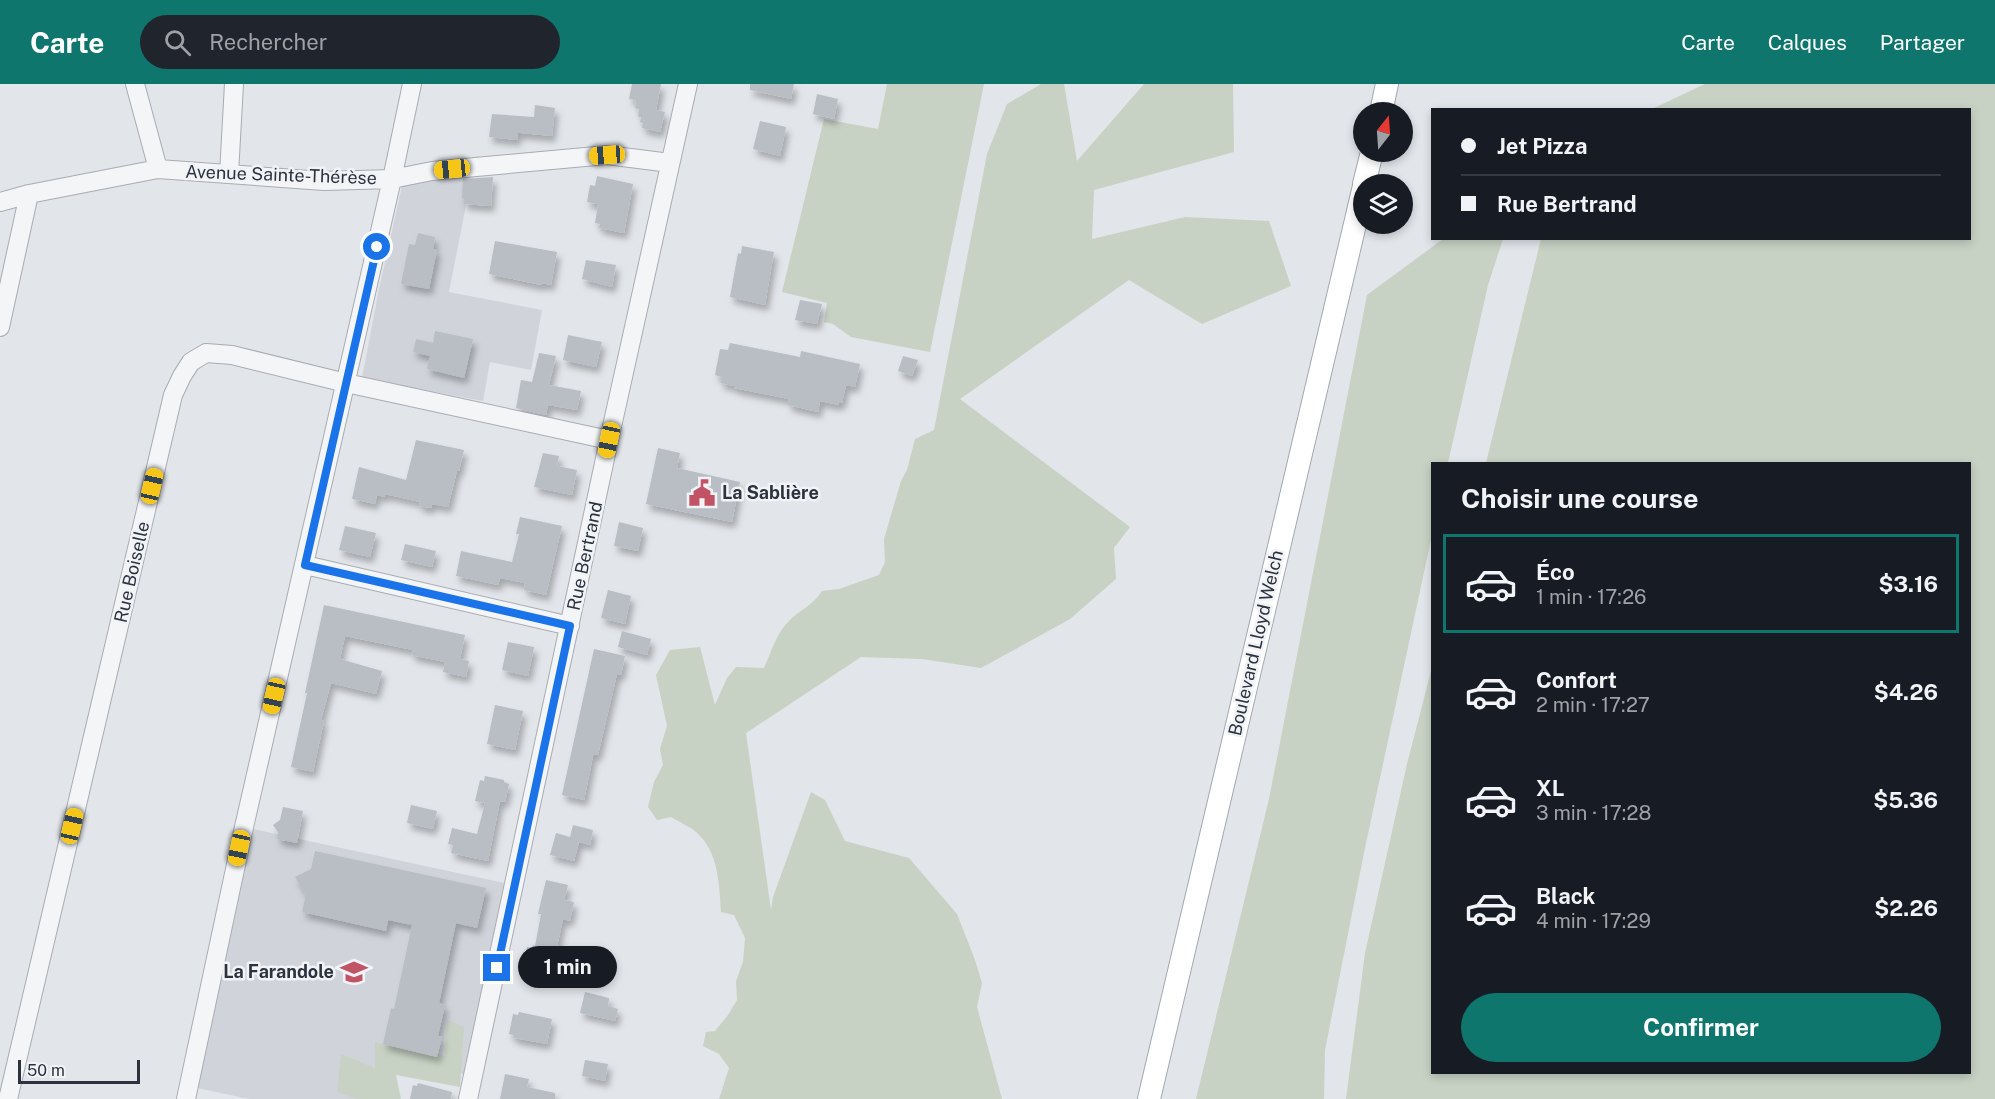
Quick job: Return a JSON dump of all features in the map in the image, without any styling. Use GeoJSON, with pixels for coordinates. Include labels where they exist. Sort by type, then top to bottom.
{"type":"FeatureCollection","features":[{"type":"Feature","properties":{"kind":"main road"},"geometry":{"type":"LineString","coordinates":[[1384,102],[1388,84]]}},
{"type":"Feature","properties":{"kind":"main road","name":"Boulevard Lloyd Welch"},"geometry":{"type":"LineString","coordinates":[[1149,1099],[1353,232]]}},
{"type":"Feature","properties":{"kind":"street"},"geometry":{"type":"LineString","coordinates":[[135,84],[158,169]]}},
{"type":"Feature","properties":{"kind":"street"},"geometry":{"type":"LineString","coordinates":[[229,174],[234,84]]}},
{"type":"Feature","properties":{"kind":"street"},"geometry":{"type":"LineString","coordinates":[[186,1099],[244,827],[412,84]]}},
{"type":"Feature","properties":{"kind":"street","name":"Rue Bertrand"},"geometry":{"type":"LineString","coordinates":[[468,1099],[688,84]]}},
{"type":"Feature","properties":{"kind":"street","name":"Avenue Sainte-Thérèse"},"geometry":{"type":"LineString","coordinates":[[0,202],[29,194],[158,169],[324,181],[392,179],[432,171],[607,155],[670,164]]}},
{"type":"Feature","properties":{"kind":"street"},"geometry":{"type":"LineString","coordinates":[[0,327],[29,194]]}},
{"type":"Feature","properties":{"kind":"street","name":"Rue Boiselle"},"geometry":{"type":"LineString","coordinates":[[9,1099],[173,395],[191,362],[206,353],[232,355],[346,383],[609,440]]}},
{"type":"Feature","properties":{"kind":"street"},"geometry":{"type":"LineString","coordinates":[[305,565],[570,626]]}},
{"type":"Feature","properties":{"kind":"shaded area"},"geometry":{"type":"Polygon","coordinates":[[[473,170],[449,292],[542,310],[531,370],[490,362],[483,401],[362,378],[402,186],[473,170]]]}},
{"type":"Feature","properties":{"kind":"shaded area","name":"La Farandole"},"geometry":{"type":"Polygon","coordinates":[[[244,827],[514,885],[473,1076],[393,1059],[384,1099],[249,1099],[188,1086],[244,827]]]}},
{"type":"Feature","properties":{"kind":"green space"},"geometry":{"type":"Polygon","coordinates":[[[887,84],[984,84],[930,352],[851,337],[833,324],[824,322],[827,303],[782,292],[824,119],[878,129],[887,84]]]}},
{"type":"Feature","properties":{"kind":"green space"},"geometry":{"type":"Polygon","coordinates":[[[1041,84],[1064,84],[1077,161],[1144,84],[1233,84],[1234,152],[1094,190],[1092,239],[1185,217],[1269,221],[1291,286],[1202,324],[1129,280],[960,399],[1130,527],[1114,548],[1116,579],[1070,619],[981,668],[922,659],[861,657],[746,733],[771,910],[773,897],[811,792],[825,800],[845,841],[909,858],[957,914],[975,960],[982,983],[977,1007],[1002,1099],[719,1099],[729,1068],[719,1054],[703,1046],[706,1032],[715,1031],[737,1000],[736,981],[743,962],[745,938],[734,915],[721,912],[716,869],[704,840],[693,830],[671,817],[657,820],[648,807],[654,782],[663,765],[660,749],[667,726],[656,675],[670,650],[700,647],[715,705],[727,678],[736,667],[764,668],[784,627],[822,591],[839,589],[879,575],[885,562],[884,539],[915,439],[934,430],[987,154],[1007,104],[1041,84]]]}},
{"type":"Feature","properties":{"kind":"green space"},"geometry":{"type":"Polygon","coordinates":[[[1705,84],[1995,84],[1995,1099],[1346,1099],[1365,953],[1407,764],[1431,671],[1431,1074],[1971,1074],[1971,462],[1486,462],[1541,240],[1971,240],[1971,108],[1654,108],[1705,84]]]}},
{"type":"Feature","properties":{"kind":"green space"},"geometry":{"type":"Polygon","coordinates":[[[1442,240],[1503,240],[1488,285],[1448,462],[1431,462],[1431,540],[1365,848],[1325,1050],[1324,1099],[1196,1099],[1269,799],[1367,295],[1442,240]]]}},
{"type":"Feature","properties":{"kind":"green space"},"geometry":{"type":"Polygon","coordinates":[[[447,1020],[464,1027],[460,1087],[396,1075],[401,1099],[356,1099],[337,1092],[341,1054],[375,1068],[375,1042],[445,1056],[447,1020]]]}},
{"type":"Feature","properties":{"kind":"building"},"geometry":{"type":"Polygon","coordinates":[[[632,84],[661,84],[656,110],[665,112],[660,132],[642,128],[641,117],[638,117],[639,109],[635,108],[636,100],[629,99],[632,84]]]}},
{"type":"Feature","properties":{"kind":"building"},"geometry":{"type":"Polygon","coordinates":[[[750,84],[794,84],[791,99],[750,90],[750,84]]]}},
{"type":"Feature","properties":{"kind":"building"},"geometry":{"type":"Polygon","coordinates":[[[817,94],[838,99],[834,119],[813,114],[817,94]]]}},
{"type":"Feature","properties":{"kind":"building"},"geometry":{"type":"Polygon","coordinates":[[[535,105],[555,108],[552,136],[518,133],[517,140],[489,137],[492,114],[534,117],[535,105]]]}},
{"type":"Feature","properties":{"kind":"building"},"geometry":{"type":"Polygon","coordinates":[[[760,121],[786,127],[780,156],[753,149],[760,121]]]}},
{"type":"Feature","properties":{"kind":"building"},"geometry":{"type":"Polygon","coordinates":[[[597,176],[633,184],[624,233],[599,228],[600,224],[595,223],[598,204],[587,202],[590,185],[595,186],[597,176]]]}},
{"type":"Feature","properties":{"kind":"building"},"geometry":{"type":"Polygon","coordinates":[[[493,177],[491,206],[464,204],[463,179],[493,177]]]}},
{"type":"Feature","properties":{"kind":"building"},"geometry":{"type":"Polygon","coordinates":[[[418,233],[435,237],[433,249],[437,250],[429,289],[401,284],[409,244],[415,245],[418,233]]]}},
{"type":"Feature","properties":{"kind":"building"},"geometry":{"type":"Polygon","coordinates":[[[495,241],[557,252],[551,285],[489,274],[495,241]]]}},
{"type":"Feature","properties":{"kind":"building"},"geometry":{"type":"Polygon","coordinates":[[[742,246],[774,252],[765,305],[730,297],[738,253],[741,254],[742,246]]]}},
{"type":"Feature","properties":{"kind":"building"},"geometry":{"type":"Polygon","coordinates":[[[586,260],[616,265],[612,287],[582,279],[586,260]]]}},
{"type":"Feature","properties":{"kind":"building"},"geometry":{"type":"Polygon","coordinates":[[[800,300],[822,304],[817,324],[795,320],[800,300]]]}},
{"type":"Feature","properties":{"kind":"building"},"geometry":{"type":"Polygon","coordinates":[[[435,331],[473,339],[464,378],[427,369],[430,356],[413,352],[416,339],[433,343],[435,331]]]}},
{"type":"Feature","properties":{"kind":"building"},"geometry":{"type":"Polygon","coordinates":[[[568,335],[602,342],[596,367],[563,360],[568,335]]]}},
{"type":"Feature","properties":{"kind":"building"},"geometry":{"type":"Polygon","coordinates":[[[730,343],[800,357],[801,351],[860,364],[855,387],[846,385],[842,403],[839,402],[839,405],[820,401],[818,412],[788,405],[789,399],[734,388],[734,386],[720,383],[722,377],[715,375],[720,349],[728,350],[730,343]]]}},
{"type":"Feature","properties":{"kind":"building"},"geometry":{"type":"Polygon","coordinates":[[[539,353],[556,356],[549,385],[581,391],[577,410],[548,405],[546,415],[516,408],[521,380],[532,382],[539,353]]]}},
{"type":"Feature","properties":{"kind":"building"},"geometry":{"type":"Polygon","coordinates":[[[903,356],[918,360],[912,376],[898,371],[903,356]]]}},
{"type":"Feature","properties":{"kind":"building"},"geometry":{"type":"Polygon","coordinates":[[[416,440],[464,450],[448,507],[432,504],[431,508],[419,506],[420,502],[385,494],[385,497],[377,495],[375,504],[352,499],[359,467],[406,480],[416,440]]]}},
{"type":"Feature","properties":{"kind":"building"},"geometry":{"type":"Polygon","coordinates":[[[658,448],[680,453],[677,468],[740,482],[732,522],[646,504],[658,448]]]}},
{"type":"Feature","properties":{"kind":"building"},"geometry":{"type":"Polygon","coordinates":[[[543,453],[559,456],[557,466],[577,470],[572,495],[534,487],[543,453]]]}},
{"type":"Feature","properties":{"kind":"building"},"geometry":{"type":"Polygon","coordinates":[[[520,517],[562,526],[546,595],[524,590],[525,583],[500,578],[498,585],[456,576],[461,551],[512,562],[519,534],[516,534],[520,517]]]}},
{"type":"Feature","properties":{"kind":"building"},"geometry":{"type":"Polygon","coordinates":[[[619,522],[643,528],[638,551],[614,546],[619,522]]]}},
{"type":"Feature","properties":{"kind":"building"},"geometry":{"type":"Polygon","coordinates":[[[345,526],[376,533],[370,557],[339,550],[345,526]]]}},
{"type":"Feature","properties":{"kind":"building"},"geometry":{"type":"Polygon","coordinates":[[[405,544],[436,551],[432,567],[401,560],[405,544]]]}},
{"type":"Feature","properties":{"kind":"building"},"geometry":{"type":"Polygon","coordinates":[[[608,590],[631,596],[625,624],[601,618],[608,590]]]}},
{"type":"Feature","properties":{"kind":"building"},"geometry":{"type":"Polygon","coordinates":[[[324,605],[465,635],[460,659],[469,661],[466,677],[443,672],[445,662],[411,655],[413,650],[345,636],[340,659],[382,671],[376,694],[331,683],[321,720],[324,721],[313,772],[291,767],[324,605]]]}},
{"type":"Feature","properties":{"kind":"building"},"geometry":{"type":"Polygon","coordinates":[[[622,631],[651,639],[647,655],[618,647],[622,631]]]}},
{"type":"Feature","properties":{"kind":"building"},"geometry":{"type":"Polygon","coordinates":[[[508,642],[534,647],[528,676],[502,670],[508,642]]]}},
{"type":"Feature","properties":{"kind":"building"},"geometry":{"type":"Polygon","coordinates":[[[594,649],[625,656],[621,675],[617,674],[598,755],[593,756],[584,800],[562,795],[594,649]]]}},
{"type":"Feature","properties":{"kind":"building"},"geometry":{"type":"Polygon","coordinates":[[[495,705],[523,711],[515,750],[487,744],[495,705]]]}},
{"type":"Feature","properties":{"kind":"building"},"geometry":{"type":"Polygon","coordinates":[[[485,776],[504,780],[509,784],[505,802],[500,801],[488,861],[451,853],[453,845],[448,844],[452,828],[477,834],[485,803],[475,801],[480,780],[484,781],[485,776]]]}},
{"type":"Feature","properties":{"kind":"building"},"geometry":{"type":"Polygon","coordinates":[[[411,805],[437,811],[433,829],[407,823],[411,805]]]}},
{"type":"Feature","properties":{"kind":"building"},"geometry":{"type":"Polygon","coordinates":[[[283,807],[303,811],[297,843],[277,839],[278,832],[273,825],[280,820],[283,807]]]}},
{"type":"Feature","properties":{"kind":"building"},"geometry":{"type":"Polygon","coordinates":[[[573,825],[593,830],[590,845],[579,842],[574,861],[550,855],[556,833],[570,837],[573,825]]]}},
{"type":"Feature","properties":{"kind":"building"},"geometry":{"type":"Polygon","coordinates":[[[315,851],[486,888],[477,928],[456,923],[439,1003],[445,1005],[438,1036],[442,1037],[437,1057],[383,1044],[391,1008],[394,1009],[412,925],[388,920],[386,931],[302,912],[306,894],[295,877],[311,869],[315,851]]]}},
{"type":"Feature","properties":{"kind":"building"},"geometry":{"type":"Polygon","coordinates":[[[546,880],[568,885],[564,900],[574,902],[570,921],[563,919],[556,951],[564,953],[559,977],[523,967],[527,947],[535,946],[541,914],[538,914],[546,880]]]}},
{"type":"Feature","properties":{"kind":"building"},"geometry":{"type":"Polygon","coordinates":[[[585,992],[609,998],[608,1006],[618,1009],[615,1021],[580,1013],[585,992]]]}},
{"type":"Feature","properties":{"kind":"building"},"geometry":{"type":"Polygon","coordinates":[[[519,1012],[552,1019],[547,1044],[514,1038],[514,1035],[509,1034],[513,1014],[518,1015],[519,1012]]]}},
{"type":"Feature","properties":{"kind":"building"},"geometry":{"type":"Polygon","coordinates":[[[585,1060],[608,1064],[605,1081],[582,1076],[585,1060]]]}},
{"type":"Feature","properties":{"kind":"building"},"geometry":{"type":"Polygon","coordinates":[[[505,1074],[529,1079],[527,1087],[555,1093],[555,1099],[500,1099],[505,1074]]]}},
{"type":"Feature","properties":{"kind":"building"},"geometry":{"type":"Polygon","coordinates":[[[418,1083],[452,1092],[451,1099],[410,1099],[413,1085],[417,1086],[418,1083]]]}},
{"type":"Feature","properties":{"kind":"place","name":"La Sablière"},"geometry":{"type":"Point","coordinates":[702,493]}},
{"type":"Feature","properties":{"kind":"place","name":"La Farandole"},"geometry":{"type":"Point","coordinates":[354,972]}},
{"type":"Feature","properties":{"kind":"route"},"geometry":{"type":"LineString","coordinates":[[377,247],[305,565],[570,626],[497,968]]}}]}
